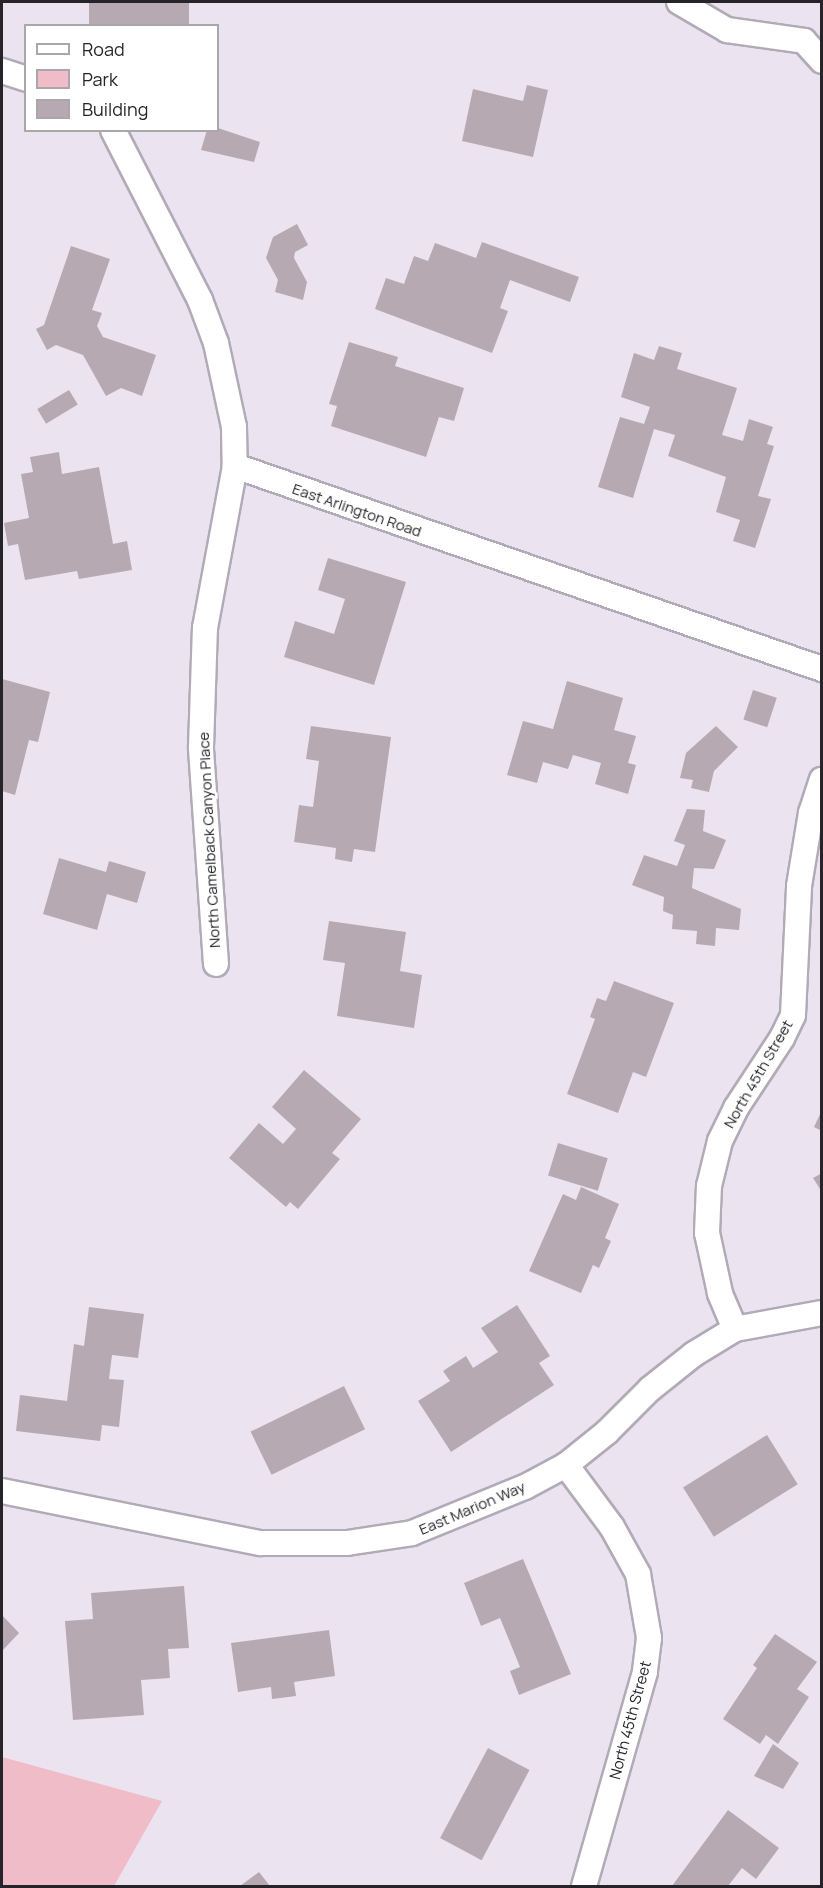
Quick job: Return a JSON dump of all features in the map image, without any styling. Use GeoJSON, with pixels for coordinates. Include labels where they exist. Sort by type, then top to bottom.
{"type":"FeatureCollection","features":[{"type":"Feature","properties":{"kind":"street"},"geometry":{"type":"LineString","coordinates":[[683,4],[727,30],[804,40],[822,61]]}},
{"type":"Feature","properties":{"kind":"street"},"geometry":{"type":"LineString","coordinates":[[2,71],[24,78]]}},
{"type":"Feature","properties":{"kind":"street"},"geometry":{"type":"LineString","coordinates":[[114,132],[200,300],[212,332],[234,427],[235,466]]}},
{"type":"Feature","properties":{"kind":"street","name":"East Arlington Road"},"geometry":{"type":"LineString","coordinates":[[235,466],[822,669]]}},
{"type":"Feature","properties":{"kind":"street","name":"North Camelback Canyon Place"},"geometry":{"type":"LineString","coordinates":[[216,964],[201,747],[204,664],[216,553],[235,466]]}},
{"type":"Feature","properties":{"kind":"street","name":"North 45th Street"},"geometry":{"type":"LineString","coordinates":[[735,1329],[720,1293],[707,1233],[709,1185],[720,1141],[736,1108],[782,1038],[793,1015],[799,886],[811,813],[822,780]]}},
{"type":"Feature","properties":{"kind":"street","name":"East Marion Way"},"geometry":{"type":"LineString","coordinates":[[2,1491],[261,1543],[347,1543],[412,1533],[525,1487],[566,1465],[668,1375],[735,1329],[822,1313]]}},
{"type":"Feature","properties":{"kind":"street","name":"North 45th Street"},"geometry":{"type":"LineString","coordinates":[[566,1465],[612,1527],[638,1574],[649,1638],[645,1672],[584,1887]]}},
{"type":"Feature","properties":{"kind":"green space"},"geometry":{"type":"Polygon","coordinates":[[[2,1757],[162,1801],[114,1886],[2,1886],[2,1757]]]}},
{"type":"Feature","properties":{"kind":"building"},"geometry":{"type":"Polygon","coordinates":[[[89,2],[189,2],[189,24],[89,24],[89,2]]]}},
{"type":"Feature","properties":{"kind":"building"},"geometry":{"type":"Polygon","coordinates":[[[527,85],[548,90],[533,157],[462,141],[473,89],[523,101],[527,85]]]}},
{"type":"Feature","properties":{"kind":"building"},"geometry":{"type":"Polygon","coordinates":[[[219,128],[260,142],[254,162],[201,150],[206,132],[219,132],[219,128]]]}},
{"type":"Feature","properties":{"kind":"building"},"geometry":{"type":"Polygon","coordinates":[[[297,224],[308,245],[295,252],[294,258],[307,282],[303,300],[275,292],[278,280],[266,258],[273,237],[297,224]]]}},
{"type":"Feature","properties":{"kind":"building"},"geometry":{"type":"Polygon","coordinates":[[[482,242],[579,277],[570,302],[510,280],[500,308],[508,311],[492,353],[375,309],[386,278],[404,284],[414,256],[428,261],[435,243],[476,258],[482,242]]]}},
{"type":"Feature","properties":{"kind":"building"},"geometry":{"type":"Polygon","coordinates":[[[71,246],[110,259],[92,310],[102,313],[97,326],[103,337],[156,355],[142,396],[121,388],[106,396],[83,355],[56,345],[47,350],[36,329],[44,325],[71,246]]]}},
{"type":"Feature","properties":{"kind":"building"},"geometry":{"type":"Polygon","coordinates":[[[349,342],[398,357],[395,366],[464,388],[454,421],[439,417],[426,457],[331,426],[337,406],[329,404],[349,342]]]}},
{"type":"Feature","properties":{"kind":"building"},"geometry":{"type":"Polygon","coordinates":[[[659,346],[682,353],[677,369],[737,388],[722,435],[743,441],[749,419],[773,427],[767,444],[774,446],[758,496],[771,499],[755,548],[733,541],[740,520],[716,512],[726,477],[668,456],[675,435],[654,429],[633,498],[598,487],[620,417],[644,424],[650,407],[621,397],[634,353],[654,360],[659,346]]]}},
{"type":"Feature","properties":{"kind":"building"},"geometry":{"type":"Polygon","coordinates":[[[69,390],[78,405],[46,424],[37,409],[69,390]]]}},
{"type":"Feature","properties":{"kind":"building"},"geometry":{"type":"Polygon","coordinates":[[[59,452],[62,474],[99,467],[113,544],[127,541],[132,570],[79,579],[77,571],[25,580],[18,544],[8,546],[4,523],[29,518],[21,474],[33,472],[30,457],[59,452]]]}},
{"type":"Feature","properties":{"kind":"building"},"geometry":{"type":"Polygon","coordinates":[[[328,558],[406,582],[374,685],[284,657],[295,621],[334,634],[345,599],[318,590],[328,558]]]}},
{"type":"Feature","properties":{"kind":"building"},"geometry":{"type":"Polygon","coordinates":[[[2,679],[50,692],[38,742],[29,740],[15,795],[2,791],[2,679]]]}},
{"type":"Feature","properties":{"kind":"building"},"geometry":{"type":"Polygon","coordinates":[[[567,681],[623,698],[614,730],[636,736],[628,763],[636,765],[628,794],[595,784],[601,763],[573,755],[568,769],[543,762],[537,783],[507,775],[523,721],[553,729],[567,681]]]}},
{"type":"Feature","properties":{"kind":"building"},"geometry":{"type":"Polygon","coordinates":[[[753,690],[777,698],[767,727],[743,719],[753,690]]]}},
{"type":"Feature","properties":{"kind":"building"},"geometry":{"type":"Polygon","coordinates":[[[311,726],[391,737],[375,852],[354,849],[352,862],[335,859],[336,848],[294,842],[299,805],[313,807],[319,761],[306,759],[311,726]]]}},
{"type":"Feature","properties":{"kind":"building"},"geometry":{"type":"Polygon","coordinates":[[[716,726],[738,747],[714,771],[709,792],[691,788],[693,780],[680,778],[686,753],[716,726]]]}},
{"type":"Feature","properties":{"kind":"building"},"geometry":{"type":"Polygon","coordinates":[[[687,809],[705,810],[703,831],[726,840],[714,869],[694,868],[692,888],[741,909],[739,930],[716,928],[715,946],[696,944],[697,931],[672,929],[673,915],[663,911],[664,897],[632,885],[644,855],[677,866],[685,845],[674,841],[687,809]]]}},
{"type":"Feature","properties":{"kind":"building"},"geometry":{"type":"Polygon","coordinates":[[[59,858],[106,872],[109,861],[146,872],[137,903],[107,894],[97,930],[43,914],[59,858]]]}},
{"type":"Feature","properties":{"kind":"building"},"geometry":{"type":"Polygon","coordinates":[[[329,921],[406,932],[400,971],[422,975],[414,1028],[337,1016],[345,963],[323,960],[329,921]]]}},
{"type":"Feature","properties":{"kind":"building"},"geometry":{"type":"Polygon","coordinates":[[[614,981],[674,1003],[646,1077],[633,1072],[618,1113],[567,1094],[595,1019],[590,1017],[597,998],[606,1001],[614,981]]]}},
{"type":"Feature","properties":{"kind":"building"},"geometry":{"type":"Polygon","coordinates":[[[304,1070],[361,1119],[332,1153],[340,1159],[298,1209],[290,1202],[286,1207],[229,1158],[259,1123],[283,1144],[296,1129],[272,1107],[304,1070]]]}},
{"type":"Feature","properties":{"kind":"building"},"geometry":{"type":"Polygon","coordinates":[[[822,1110],[822,1131],[814,1127],[822,1110]]]}},
{"type":"Feature","properties":{"kind":"building"},"geometry":{"type":"Polygon","coordinates":[[[558,1143],[608,1158],[598,1191],[548,1176],[558,1143]]]}},
{"type":"Feature","properties":{"kind":"building"},"geometry":{"type":"Polygon","coordinates":[[[822,1173],[822,1192],[813,1178],[822,1173]]]}},
{"type":"Feature","properties":{"kind":"building"},"geometry":{"type":"Polygon","coordinates":[[[581,1187],[619,1204],[605,1238],[611,1241],[599,1268],[593,1265],[581,1293],[529,1271],[563,1194],[576,1200],[581,1187]]]}},
{"type":"Feature","properties":{"kind":"building"},"geometry":{"type":"Polygon","coordinates":[[[517,1305],[550,1356],[539,1363],[554,1385],[451,1452],[418,1401],[450,1381],[443,1371],[466,1356],[473,1368],[498,1352],[481,1328],[517,1305]]]}},
{"type":"Feature","properties":{"kind":"building"},"geometry":{"type":"Polygon","coordinates":[[[89,1307],[144,1314],[138,1358],[112,1355],[109,1379],[124,1380],[119,1427],[102,1425],[100,1441],[16,1431],[20,1395],[67,1401],[74,1344],[84,1346],[89,1307]]]}},
{"type":"Feature","properties":{"kind":"building"},"geometry":{"type":"Polygon","coordinates":[[[344,1386],[365,1429],[272,1475],[251,1432],[344,1386]]]}},
{"type":"Feature","properties":{"kind":"building"},"geometry":{"type":"Polygon","coordinates":[[[767,1435],[798,1484],[714,1537],[683,1487],[767,1435]]]}},
{"type":"Feature","properties":{"kind":"building"},"geometry":{"type":"Polygon","coordinates":[[[523,1559],[571,1674],[519,1695],[510,1671],[520,1667],[500,1618],[481,1626],[464,1583],[523,1559]]]}},
{"type":"Feature","properties":{"kind":"building"},"geometry":{"type":"Polygon","coordinates":[[[184,1586],[189,1648],[168,1649],[170,1678],[141,1680],[144,1715],[73,1720],[65,1621],[93,1619],[91,1593],[184,1586]]]}},
{"type":"Feature","properties":{"kind":"building"},"geometry":{"type":"Polygon","coordinates":[[[2,1615],[19,1633],[2,1651],[2,1615]]]}},
{"type":"Feature","properties":{"kind":"building"},"geometry":{"type":"Polygon","coordinates":[[[329,1630],[335,1676],[294,1682],[296,1696],[272,1699],[271,1687],[238,1692],[231,1643],[329,1630]]]}},
{"type":"Feature","properties":{"kind":"building"},"geometry":{"type":"Polygon","coordinates":[[[775,1634],[817,1662],[797,1689],[809,1697],[778,1744],[766,1735],[760,1744],[723,1719],[757,1668],[753,1665],[775,1634]]]}},
{"type":"Feature","properties":{"kind":"building"},"geometry":{"type":"Polygon","coordinates":[[[773,1744],[799,1763],[783,1789],[754,1776],[773,1744]]]}},
{"type":"Feature","properties":{"kind":"building"},"geometry":{"type":"Polygon","coordinates":[[[488,1748],[529,1770],[482,1860],[440,1838],[488,1748]]]}},
{"type":"Feature","properties":{"kind":"building"},"geometry":{"type":"Polygon","coordinates":[[[728,1810],[779,1848],[756,1879],[742,1868],[728,1886],[672,1886],[728,1810]]]}},
{"type":"Feature","properties":{"kind":"building"},"geometry":{"type":"Polygon","coordinates":[[[259,1872],[270,1886],[240,1886],[259,1872]]]}}]}
